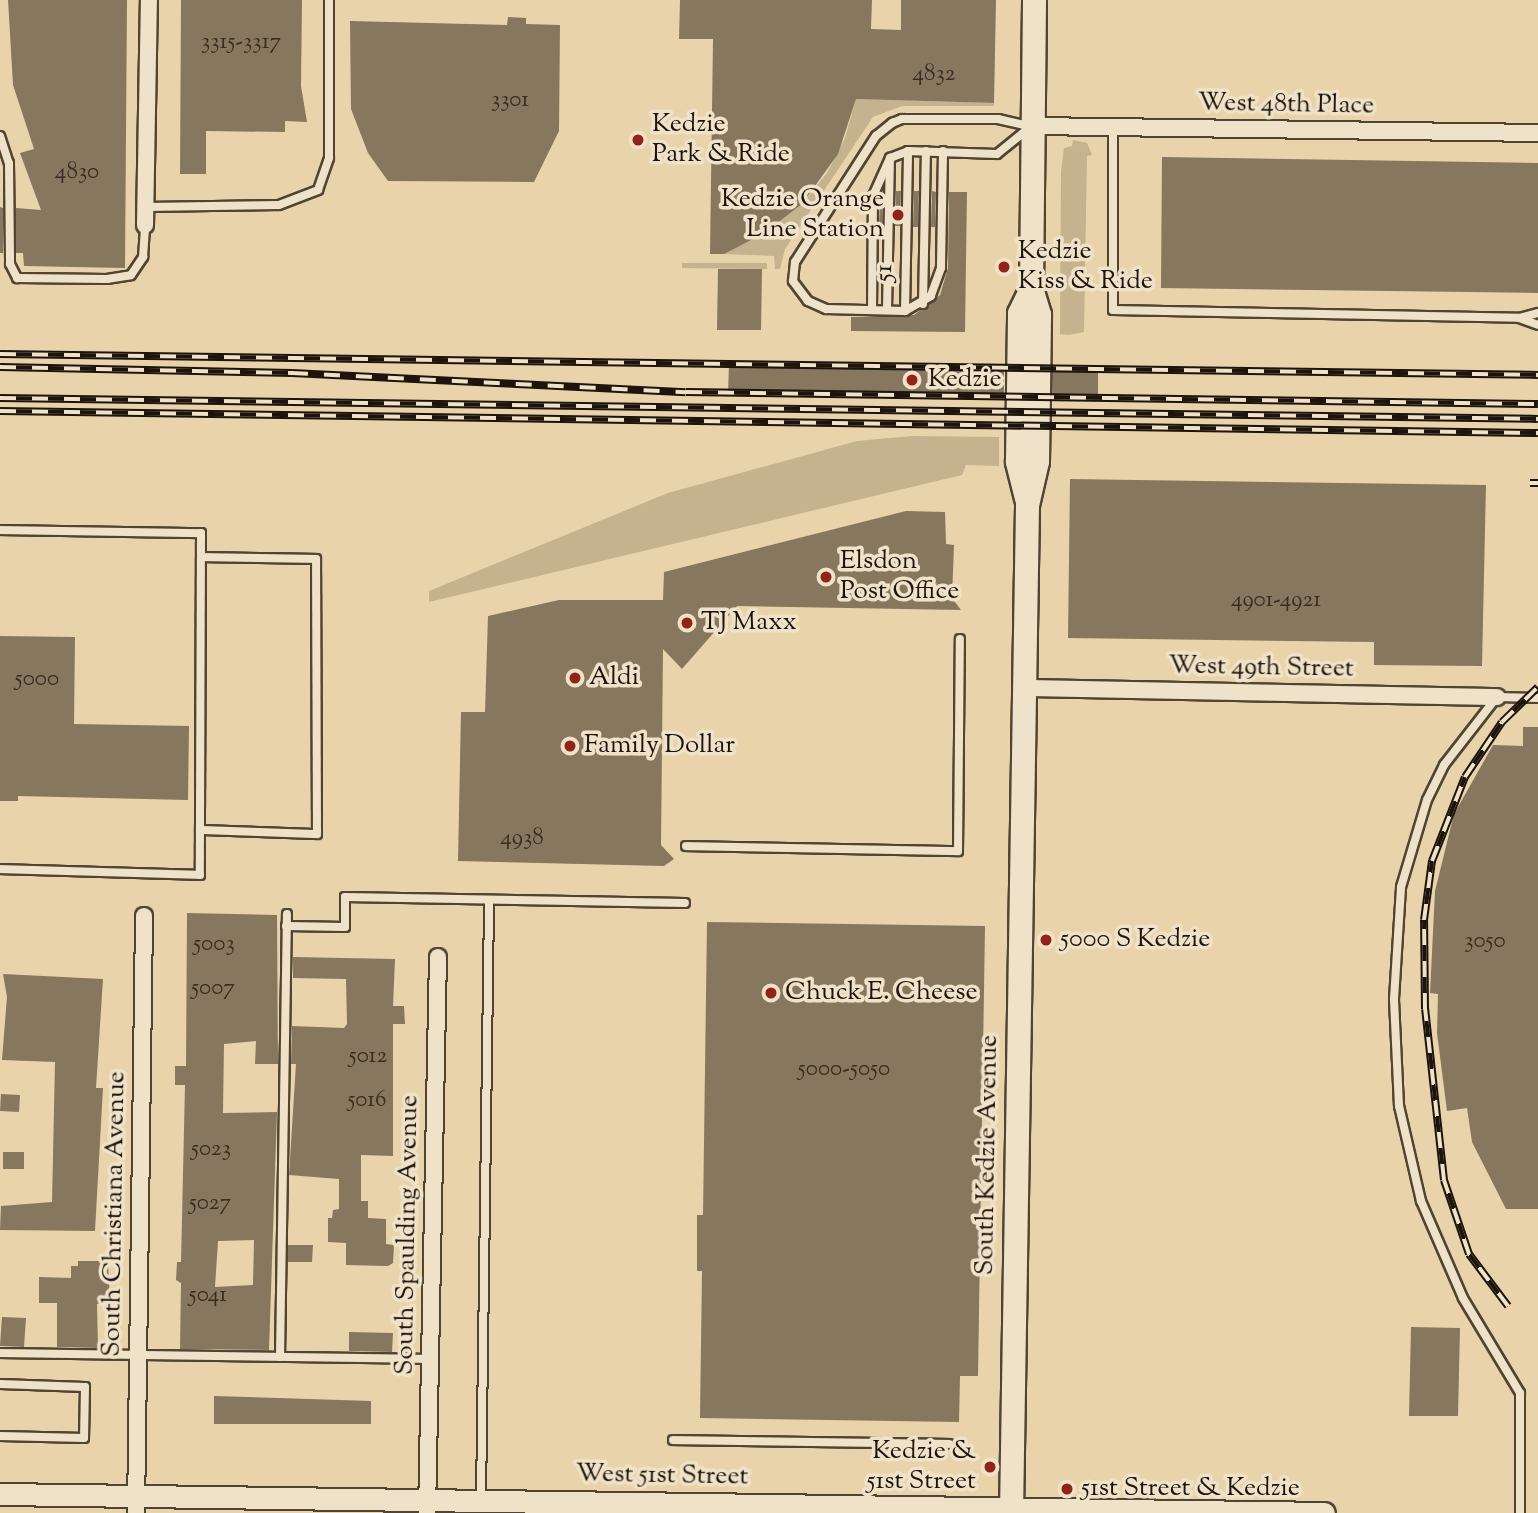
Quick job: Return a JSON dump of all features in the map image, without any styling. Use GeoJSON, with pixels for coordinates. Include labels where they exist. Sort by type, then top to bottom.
{"type":"FeatureCollection","features":[{"type":"Feature","properties":{"kind":"main road","name":"South Kedzie Avenue"},"geometry":{"type":"LineString","coordinates":[[1011,1511],[1027,505],[1037,461],[1039,314],[1031,288],[1034,0]]}},
{"type":"Feature","properties":{"kind":"street"},"geometry":{"type":"LineString","coordinates":[[145,225],[149,0]]}},
{"type":"Feature","properties":{"kind":"street","name":"West 48th Place"},"geometry":{"type":"LineString","coordinates":[[1032,126],[1538,133]]}},
{"type":"Feature","properties":{"kind":"street","name":"West 49th Street"},"geometry":{"type":"LineString","coordinates":[[1024,688],[1497,697]]}},
{"type":"Feature","properties":{"kind":"street","name":"South Christiana Avenue"},"geometry":{"type":"LineString","coordinates":[[136,1505],[144,916]]}},
{"type":"Feature","properties":{"kind":"street","name":"South Spaulding Avenue"},"geometry":{"type":"LineString","coordinates":[[427,1507],[438,957]]}},
{"type":"Feature","properties":{"kind":"street","name":"West 51st Street"},"geometry":{"type":"LineString","coordinates":[[0,1494],[136,1505],[427,1507],[481,1501],[719,1509],[1324,1513]]}},
{"type":"Feature","properties":{"kind":"lane"},"geometry":{"type":"LineString","coordinates":[[146,207],[279,205],[318,190],[329,158],[329,0]]}},
{"type":"Feature","properties":{"kind":"lane"},"geometry":{"type":"LineString","coordinates":[[943,151],[940,268],[931,296],[923,304],[905,311],[816,307],[797,288],[793,271],[799,254],[876,136],[902,119],[998,119],[1032,126]]}},
{"type":"Feature","properties":{"kind":"lane"},"geometry":{"type":"LineString","coordinates":[[872,310],[873,196],[890,158],[908,151],[997,154],[1032,126]]}},
{"type":"Feature","properties":{"kind":"lane"},"geometry":{"type":"LineString","coordinates":[[1113,127],[1114,310],[1519,318],[1538,313]]}},
{"type":"Feature","properties":{"kind":"lane"},"geometry":{"type":"LineString","coordinates":[[0,136],[9,163],[10,264],[18,278],[107,279],[131,275],[143,257],[145,225]]}},
{"type":"Feature","properties":{"kind":"lane","name":"51"},"geometry":{"type":"LineString","coordinates":[[905,311],[908,151]]}},
{"type":"Feature","properties":{"kind":"lane"},"geometry":{"type":"LineString","coordinates":[[923,304],[926,151]]}},
{"type":"Feature","properties":{"kind":"lane"},"geometry":{"type":"LineString","coordinates":[[887,310],[890,158]]}},
{"type":"Feature","properties":{"kind":"lane"},"geometry":{"type":"LineString","coordinates":[[1519,318],[1538,325]]}},
{"type":"Feature","properties":{"kind":"lane"},"geometry":{"type":"LineString","coordinates":[[0,530],[201,533],[200,875],[0,869]]}},
{"type":"Feature","properties":{"kind":"lane"},"geometry":{"type":"LineString","coordinates":[[200,830],[317,834],[316,559],[201,557]]}},
{"type":"Feature","properties":{"kind":"lane"},"geometry":{"type":"LineString","coordinates":[[686,846],[958,851],[960,639]]}},
{"type":"Feature","properties":{"kind":"lane"},"geometry":{"type":"LineString","coordinates":[[1520,1513],[1520,1393],[1439,1252],[1407,1151],[1394,1051],[1396,944],[1401,887],[1412,841],[1444,765],[1497,697],[1538,698]]}},
{"type":"Feature","properties":{"kind":"lane"},"geometry":{"type":"LineString","coordinates":[[286,926],[345,927],[345,897],[685,903]]}},
{"type":"Feature","properties":{"kind":"lane"},"geometry":{"type":"LineString","coordinates":[[481,1501],[489,900]]}},
{"type":"Feature","properties":{"kind":"lane"},"geometry":{"type":"LineString","coordinates":[[280,1357],[287,914]]}},
{"type":"Feature","properties":{"kind":"lane"},"geometry":{"type":"LineString","coordinates":[[0,1353],[430,1359]]}},
{"type":"Feature","properties":{"kind":"lane"},"geometry":{"type":"LineString","coordinates":[[0,1384],[85,1387],[84,1438],[0,1436]]}},
{"type":"Feature","properties":{"kind":"lane"},"geometry":{"type":"LineString","coordinates":[[674,1440],[949,1444]]}},
{"type":"Feature","properties":{"kind":"shaded area"},"geometry":{"type":"Polygon","coordinates":[[[856,99],[994,103],[994,106],[902,106],[873,117],[785,249],[780,269],[775,269],[774,256],[723,254],[763,234],[802,204],[827,173],[845,138],[856,99]]]}},
{"type":"Feature","properties":{"kind":"shaded area"},"geometry":{"type":"Polygon","coordinates":[[[1073,140],[1087,143],[1092,155],[1087,156],[1084,332],[1068,335],[1060,334],[1061,172],[1064,148],[1072,146],[1073,140]]]}},
{"type":"Feature","properties":{"kind":"shaded area"},"geometry":{"type":"Polygon","coordinates":[[[682,263],[767,263],[767,269],[682,268],[682,263]]]}},
{"type":"Feature","properties":{"kind":"shaded area"},"geometry":{"type":"Polygon","coordinates":[[[912,436],[999,437],[999,466],[966,465],[962,475],[429,602],[429,591],[668,493],[857,441],[912,436]]]}},
{"type":"Feature","properties":{"kind":"building"},"geometry":{"type":"Polygon","coordinates":[[[8,0],[127,0],[125,268],[24,266],[23,253],[16,253],[16,208],[41,210],[20,153],[34,149],[13,85],[8,0]]]}},
{"type":"Feature","properties":{"kind":"building"},"geometry":{"type":"Polygon","coordinates":[[[181,0],[302,0],[301,86],[307,122],[285,121],[285,132],[206,131],[206,174],[180,174],[181,0]]]}},
{"type":"Feature","properties":{"kind":"building"},"geometry":{"type":"Polygon","coordinates":[[[680,0],[872,0],[871,29],[901,30],[901,0],[996,0],[994,103],[856,99],[838,154],[802,204],[763,234],[724,254],[710,254],[713,39],[679,39],[680,0]]]}},
{"type":"Feature","properties":{"kind":"building"},"geometry":{"type":"Polygon","coordinates":[[[508,17],[526,18],[526,24],[560,25],[559,131],[534,182],[388,181],[368,153],[351,109],[350,21],[507,25],[508,17]]]}},
{"type":"Feature","properties":{"kind":"building"},"geometry":{"type":"Polygon","coordinates":[[[1162,157],[1538,163],[1538,293],[1161,288],[1162,157]]]}},
{"type":"Feature","properties":{"kind":"building"},"geometry":{"type":"Polygon","coordinates":[[[883,190],[882,226],[879,226],[880,197],[883,190]]]}},
{"type":"Feature","properties":{"kind":"building"},"geometry":{"type":"Polygon","coordinates":[[[896,191],[901,191],[900,226],[895,226],[896,191]]]}},
{"type":"Feature","properties":{"kind":"building"},"geometry":{"type":"Polygon","coordinates":[[[914,191],[919,191],[918,227],[913,227],[914,191]]]}},
{"type":"Feature","properties":{"kind":"building"},"geometry":{"type":"Polygon","coordinates":[[[932,191],[936,192],[935,227],[931,227],[932,191]]]}},
{"type":"Feature","properties":{"kind":"building"},"geometry":{"type":"Polygon","coordinates":[[[949,192],[967,192],[965,332],[851,331],[851,317],[914,315],[940,295],[948,268],[949,192]]]}},
{"type":"Feature","properties":{"kind":"building"},"geometry":{"type":"Polygon","coordinates":[[[0,207],[3,208],[3,253],[0,253],[0,207]]]}},
{"type":"Feature","properties":{"kind":"building"},"geometry":{"type":"Polygon","coordinates":[[[718,269],[762,269],[761,330],[717,330],[718,269]]]}},
{"type":"Feature","properties":{"kind":"building"},"geometry":{"type":"Polygon","coordinates":[[[729,362],[1004,366],[1004,398],[728,394],[729,362]]]}},
{"type":"Feature","properties":{"kind":"building"},"geometry":{"type":"Polygon","coordinates":[[[1052,367],[1098,367],[1098,399],[1052,399],[1052,367]]]}},
{"type":"Feature","properties":{"kind":"building"},"geometry":{"type":"Polygon","coordinates":[[[1070,479],[1486,485],[1482,666],[1374,665],[1374,642],[1068,638],[1070,479]]]}},
{"type":"Feature","properties":{"kind":"building"},"geometry":{"type":"Polygon","coordinates":[[[906,511],[945,512],[946,544],[954,545],[952,598],[961,610],[737,606],[682,669],[663,649],[661,845],[674,859],[664,866],[458,861],[461,712],[485,712],[488,616],[559,600],[663,600],[664,572],[906,511]]]}},
{"type":"Feature","properties":{"kind":"building"},"geometry":{"type":"Polygon","coordinates":[[[0,636],[75,637],[74,724],[189,726],[188,800],[18,796],[18,801],[0,801],[0,636]]]}},
{"type":"Feature","properties":{"kind":"building"},"geometry":{"type":"Polygon","coordinates":[[[1523,727],[1538,727],[1538,1209],[1506,1209],[1472,1142],[1467,1108],[1447,1111],[1437,1033],[1438,994],[1430,993],[1435,891],[1454,814],[1493,745],[1523,746],[1523,727]]]}},
{"type":"Feature","properties":{"kind":"building"},"geometry":{"type":"Polygon","coordinates":[[[187,913],[277,915],[278,1064],[255,1064],[256,1041],[224,1044],[223,1113],[277,1112],[269,1350],[180,1349],[181,1283],[176,1280],[177,1262],[181,1262],[185,1085],[175,1085],[175,1066],[186,1066],[187,913]],[[254,1240],[218,1241],[215,1287],[253,1285],[254,1240]]]}},
{"type":"Feature","properties":{"kind":"building"},"geometry":{"type":"Polygon","coordinates":[[[707,922],[985,926],[978,1376],[960,1376],[959,1422],[700,1418],[702,1271],[697,1271],[697,1215],[703,1215],[707,922]]]}},
{"type":"Feature","properties":{"kind":"building"},"geometry":{"type":"Polygon","coordinates":[[[293,957],[395,959],[393,1006],[404,1006],[405,1024],[393,1024],[393,1156],[361,1155],[361,1201],[368,1201],[368,1218],[386,1219],[386,1244],[394,1245],[393,1263],[388,1266],[346,1265],[346,1243],[328,1242],[328,1218],[332,1218],[333,1210],[339,1209],[339,1179],[289,1175],[296,1064],[291,1064],[292,1026],[344,1028],[347,1024],[346,979],[293,978],[293,957]]]}},
{"type":"Feature","properties":{"kind":"building"},"geometry":{"type":"Polygon","coordinates":[[[3,974],[103,979],[96,1088],[103,1088],[95,1231],[0,1230],[1,1206],[52,1202],[55,1062],[2,1060],[7,997],[3,974]]]}},
{"type":"Feature","properties":{"kind":"building"},"geometry":{"type":"Polygon","coordinates":[[[1,1094],[20,1095],[19,1112],[0,1111],[1,1094]]]}},
{"type":"Feature","properties":{"kind":"building"},"geometry":{"type":"Polygon","coordinates":[[[3,1152],[24,1152],[24,1169],[3,1169],[3,1152]]]}},
{"type":"Feature","properties":{"kind":"building"},"geometry":{"type":"Polygon","coordinates":[[[288,1245],[313,1245],[312,1262],[288,1262],[288,1245]]]}},
{"type":"Feature","properties":{"kind":"building"},"geometry":{"type":"Polygon","coordinates":[[[78,1261],[108,1261],[110,1304],[97,1304],[98,1348],[57,1347],[57,1303],[39,1303],[39,1277],[71,1278],[71,1266],[78,1266],[78,1261]]]}},
{"type":"Feature","properties":{"kind":"building"},"geometry":{"type":"Polygon","coordinates":[[[2,1317],[26,1318],[24,1347],[0,1346],[2,1317]]]}},
{"type":"Feature","properties":{"kind":"building"},"geometry":{"type":"Polygon","coordinates":[[[1411,1327],[1460,1328],[1458,1416],[1409,1416],[1411,1327]]]}},
{"type":"Feature","properties":{"kind":"building"},"geometry":{"type":"Polygon","coordinates":[[[349,1332],[393,1333],[392,1352],[349,1351],[349,1332]]]}},
{"type":"Feature","properties":{"kind":"building"},"geometry":{"type":"Polygon","coordinates":[[[214,1396],[371,1401],[371,1424],[214,1424],[214,1396]]]}},
{"type":"Feature","properties":{"kind":"railway"},"geometry":{"type":"LineString","coordinates":[[0,354],[1538,375]]}},
{"type":"Feature","properties":{"kind":"railway"},"geometry":{"type":"LineString","coordinates":[[0,367],[292,373],[686,392],[1538,404]]}},
{"type":"Feature","properties":{"kind":"railway"},"geometry":{"type":"LineString","coordinates":[[0,398],[1538,419]]}},
{"type":"Feature","properties":{"kind":"railway"},"geometry":{"type":"LineString","coordinates":[[0,411],[1538,433]]}},
{"type":"Feature","properties":{"kind":"railway"},"geometry":{"type":"LineString","coordinates":[[1530,483],[1538,483]]}},
{"type":"Feature","properties":{"kind":"railway"},"geometry":{"type":"LineString","coordinates":[[1508,1306],[1469,1254],[1444,1180],[1425,1009],[1424,920],[1432,861],[1465,777],[1502,722],[1538,687]]}},
{"type":"Feature","properties":{"kind":"place","name":"Kedzie Park & Ride"},"geometry":{"type":"Point","coordinates":[638,140]}},
{"type":"Feature","properties":{"kind":"place","name":"Kedzie Orange Line Station"},"geometry":{"type":"Point","coordinates":[898,215]}},
{"type":"Feature","properties":{"kind":"place","name":"Kedzie Kiss & Ride"},"geometry":{"type":"Point","coordinates":[1004,267]}},
{"type":"Feature","properties":{"kind":"place","name":"Kedzie"},"geometry":{"type":"Point","coordinates":[912,380]}},
{"type":"Feature","properties":{"kind":"place","name":"Elsdon Post Office"},"geometry":{"type":"Point","coordinates":[826,577]}},
{"type":"Feature","properties":{"kind":"place","name":"TJ Maxx"},"geometry":{"type":"Point","coordinates":[687,623]}},
{"type":"Feature","properties":{"kind":"place","name":"Aldi"},"geometry":{"type":"Point","coordinates":[575,678]}},
{"type":"Feature","properties":{"kind":"place","name":"Family Dollar"},"geometry":{"type":"Point","coordinates":[570,746]}},
{"type":"Feature","properties":{"kind":"place","name":"5000 S Kedzie"},"geometry":{"type":"Point","coordinates":[1046,940]}},
{"type":"Feature","properties":{"kind":"place","name":"Chuck E. Cheese"},"geometry":{"type":"Point","coordinates":[771,993]}},
{"type":"Feature","properties":{"kind":"place","name":"Kedzie & 51st Street"},"geometry":{"type":"Point","coordinates":[990,1467]}},
{"type":"Feature","properties":{"kind":"place","name":"51st Street & Kedzie"},"geometry":{"type":"Point","coordinates":[1067,1489]}}]}
